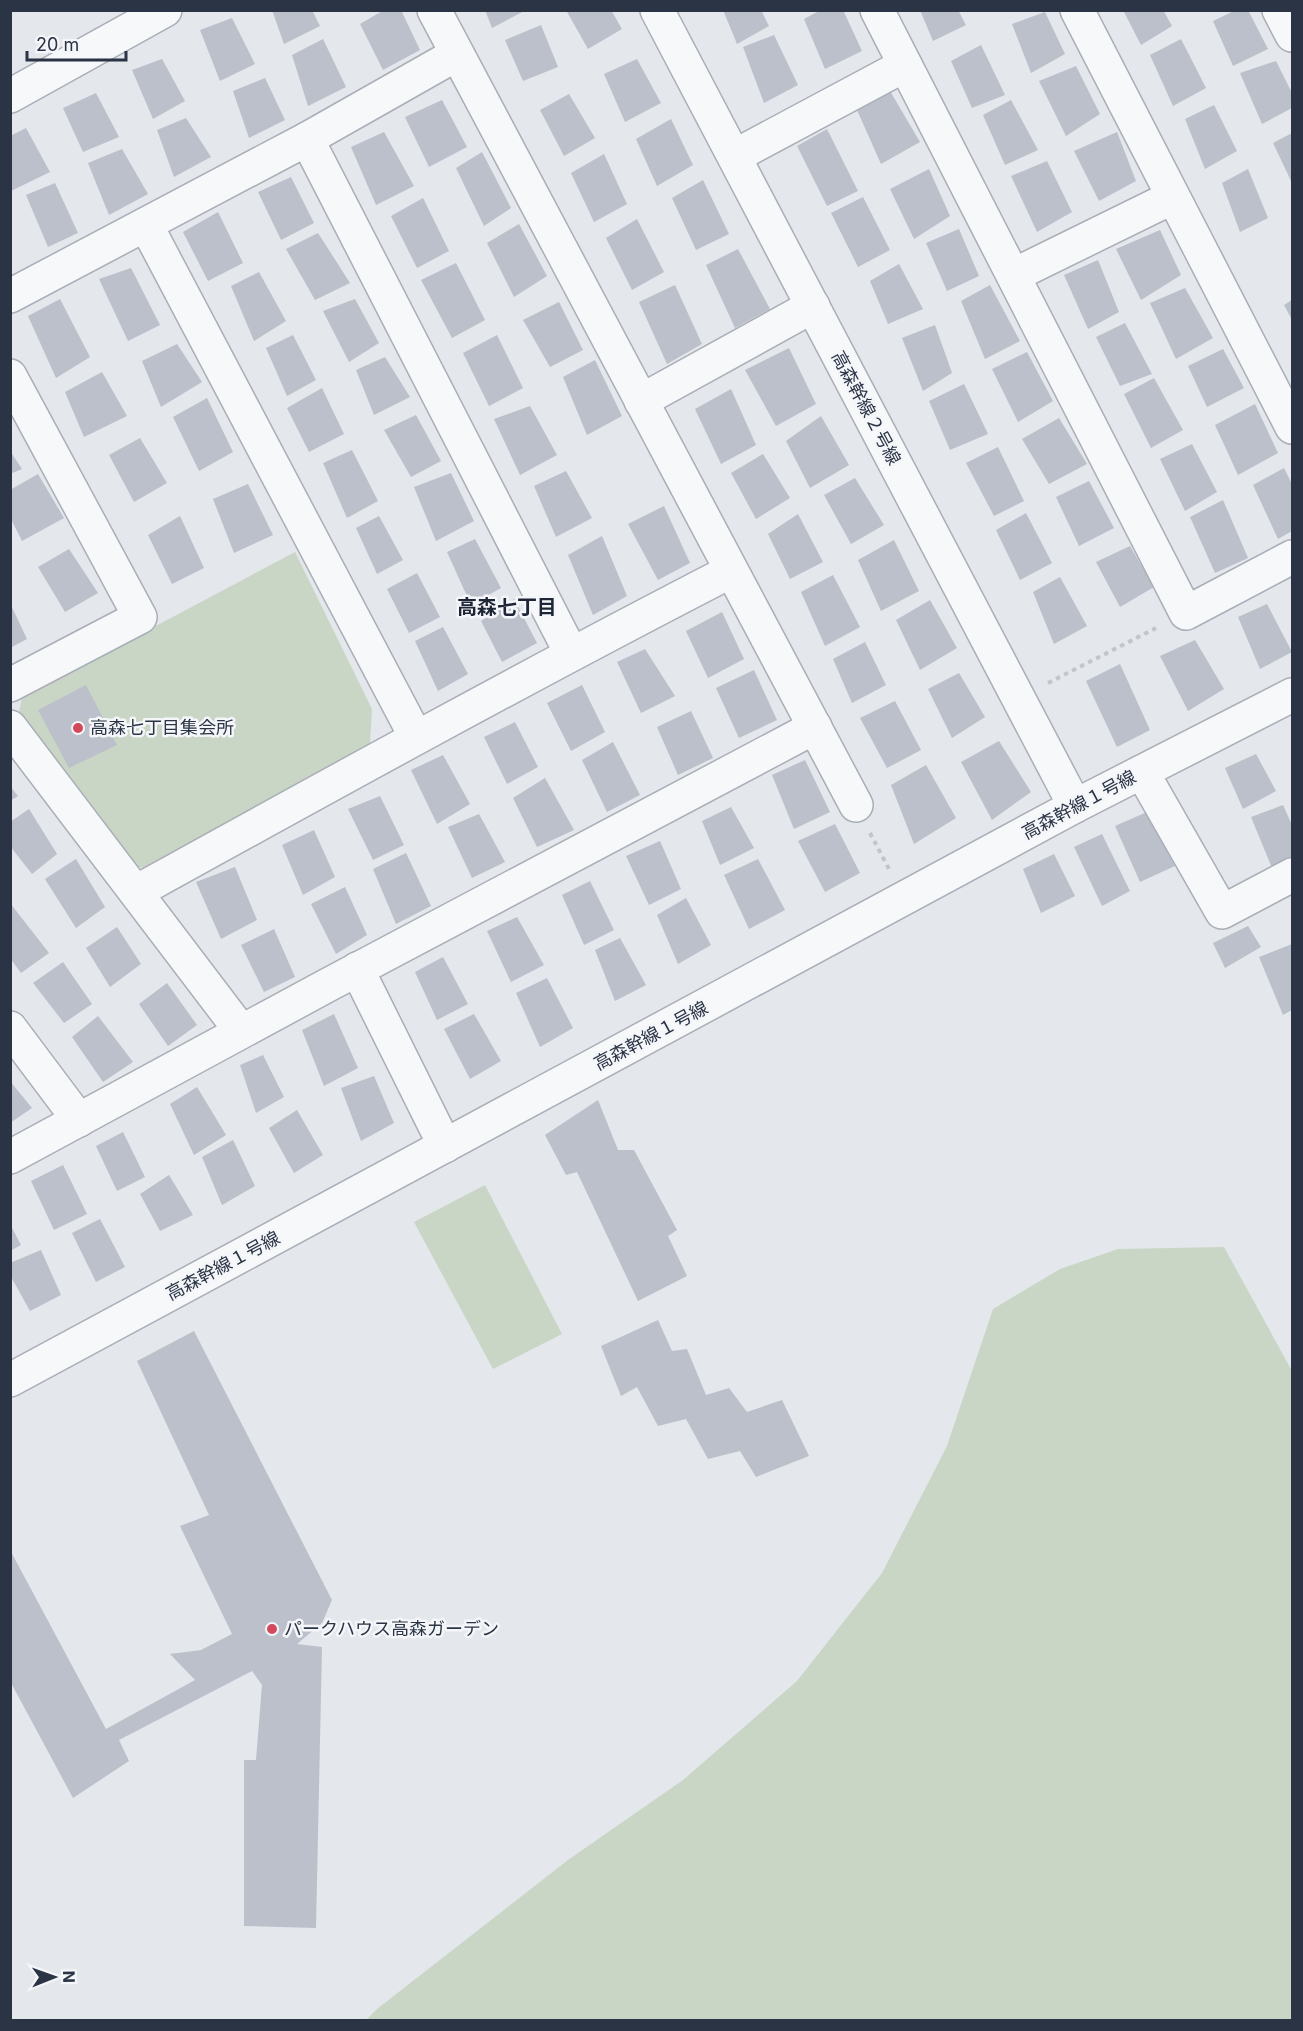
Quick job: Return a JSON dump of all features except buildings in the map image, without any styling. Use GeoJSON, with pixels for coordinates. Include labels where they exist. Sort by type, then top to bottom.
{"type":"FeatureCollection","features":[{"type":"Feature","properties":{"kind":"street"},"geometry":{"type":"LineString","coordinates":[[10,96],[165,10]]}},
{"type":"Feature","properties":{"kind":"street"},"geometry":{"type":"LineString","coordinates":[[434,10],[856,805]]}},
{"type":"Feature","properties":{"kind":"street","name":"高森幹線２号線"},"geometry":{"type":"LineString","coordinates":[[657,10],[1075,806]]}},
{"type":"Feature","properties":{"kind":"street"},"geometry":{"type":"LineString","coordinates":[[878,10],[1186,613],[1293,557]]}},
{"type":"Feature","properties":{"kind":"street"},"geometry":{"type":"LineString","coordinates":[[1077,10],[1293,427]]}},
{"type":"Feature","properties":{"kind":"street"},"geometry":{"type":"LineString","coordinates":[[10,296],[307,139],[457,54]]}},
{"type":"Feature","properties":{"kind":"street"},"geometry":{"type":"LineString","coordinates":[[735,156],[905,65]]}},
{"type":"Feature","properties":{"kind":"street"},"geometry":{"type":"LineString","coordinates":[[307,139],[571,653]]}},
{"type":"Feature","properties":{"kind":"street"},"geometry":{"type":"LineString","coordinates":[[1014,275],[1173,197]]}},
{"type":"Feature","properties":{"kind":"street"},"geometry":{"type":"LineString","coordinates":[[146,225],[416,737]]}},
{"type":"Feature","properties":{"kind":"street"},"geometry":{"type":"LineString","coordinates":[[641,401],[813,306]]}},
{"type":"Feature","properties":{"kind":"street"},"geometry":{"type":"LineString","coordinates":[[10,376],[140,617],[10,685]]}},
{"type":"Feature","properties":{"kind":"street"},"geometry":{"type":"LineString","coordinates":[[136,892],[571,653],[731,571]]}},
{"type":"Feature","properties":{"kind":"street","name":"高森幹線１号線"},"geometry":{"type":"LineString","coordinates":[[10,1380],[1075,806],[1293,695]]}},
{"type":"Feature","properties":{"kind":"street"},"geometry":{"type":"LineString","coordinates":[[10,726],[241,1031]]}},
{"type":"Feature","properties":{"kind":"street"},"geometry":{"type":"LineString","coordinates":[[10,1157],[357,969],[815,727]]}},
{"type":"Feature","properties":{"kind":"street"},"geometry":{"type":"LineString","coordinates":[[1142,772],[1222,912],[1293,875]]}},
{"type":"Feature","properties":{"kind":"street"},"geometry":{"type":"LineString","coordinates":[[357,969],[445,1146]]}},
{"type":"Feature","properties":{"kind":"street"},"geometry":{"type":"LineString","coordinates":[[10,1028],[79,1119]]}},
{"type":"Feature","properties":{"kind":"path"},"geometry":{"type":"LineString","coordinates":[[1018,698],[1186,613]]}},
{"type":"Feature","properties":{"kind":"path"},"geometry":{"type":"LineString","coordinates":[[856,805],[904,898]]}},
{"type":"Feature","properties":{"kind":"green space"},"geometry":{"type":"Polygon","coordinates":[[[295,552],[372,709],[370,744],[151,870],[130,865],[17,722],[22,697],[295,552]]]}},
{"type":"Feature","properties":{"kind":"green space"},"geometry":{"type":"Polygon","coordinates":[[[485,1185],[562,1334],[493,1369],[414,1222],[485,1185]]]}},
{"type":"Feature","properties":{"kind":"green space"},"geometry":{"type":"Polygon","coordinates":[[[1224,1247],[1292,1371],[1292,2020],[366,2020],[568,1860],[683,1780],[797,1681],[882,1573],[947,1446],[993,1309],[1060,1269],[1118,1249],[1224,1247]]]}},
{"type":"Feature","properties":{"kind":"place","name":"高森七丁目集会所"},"geometry":{"type":"Point","coordinates":[78,728]}},
{"type":"Feature","properties":{"kind":"place","name":"パークハウス高森ガーデン"},"geometry":{"type":"Point","coordinates":[272,1629]}},
{"type":"Feature","properties":{"kind":"district","name":"高森七丁目"},"geometry":{"type":"Point","coordinates":[507,607]}}]}
